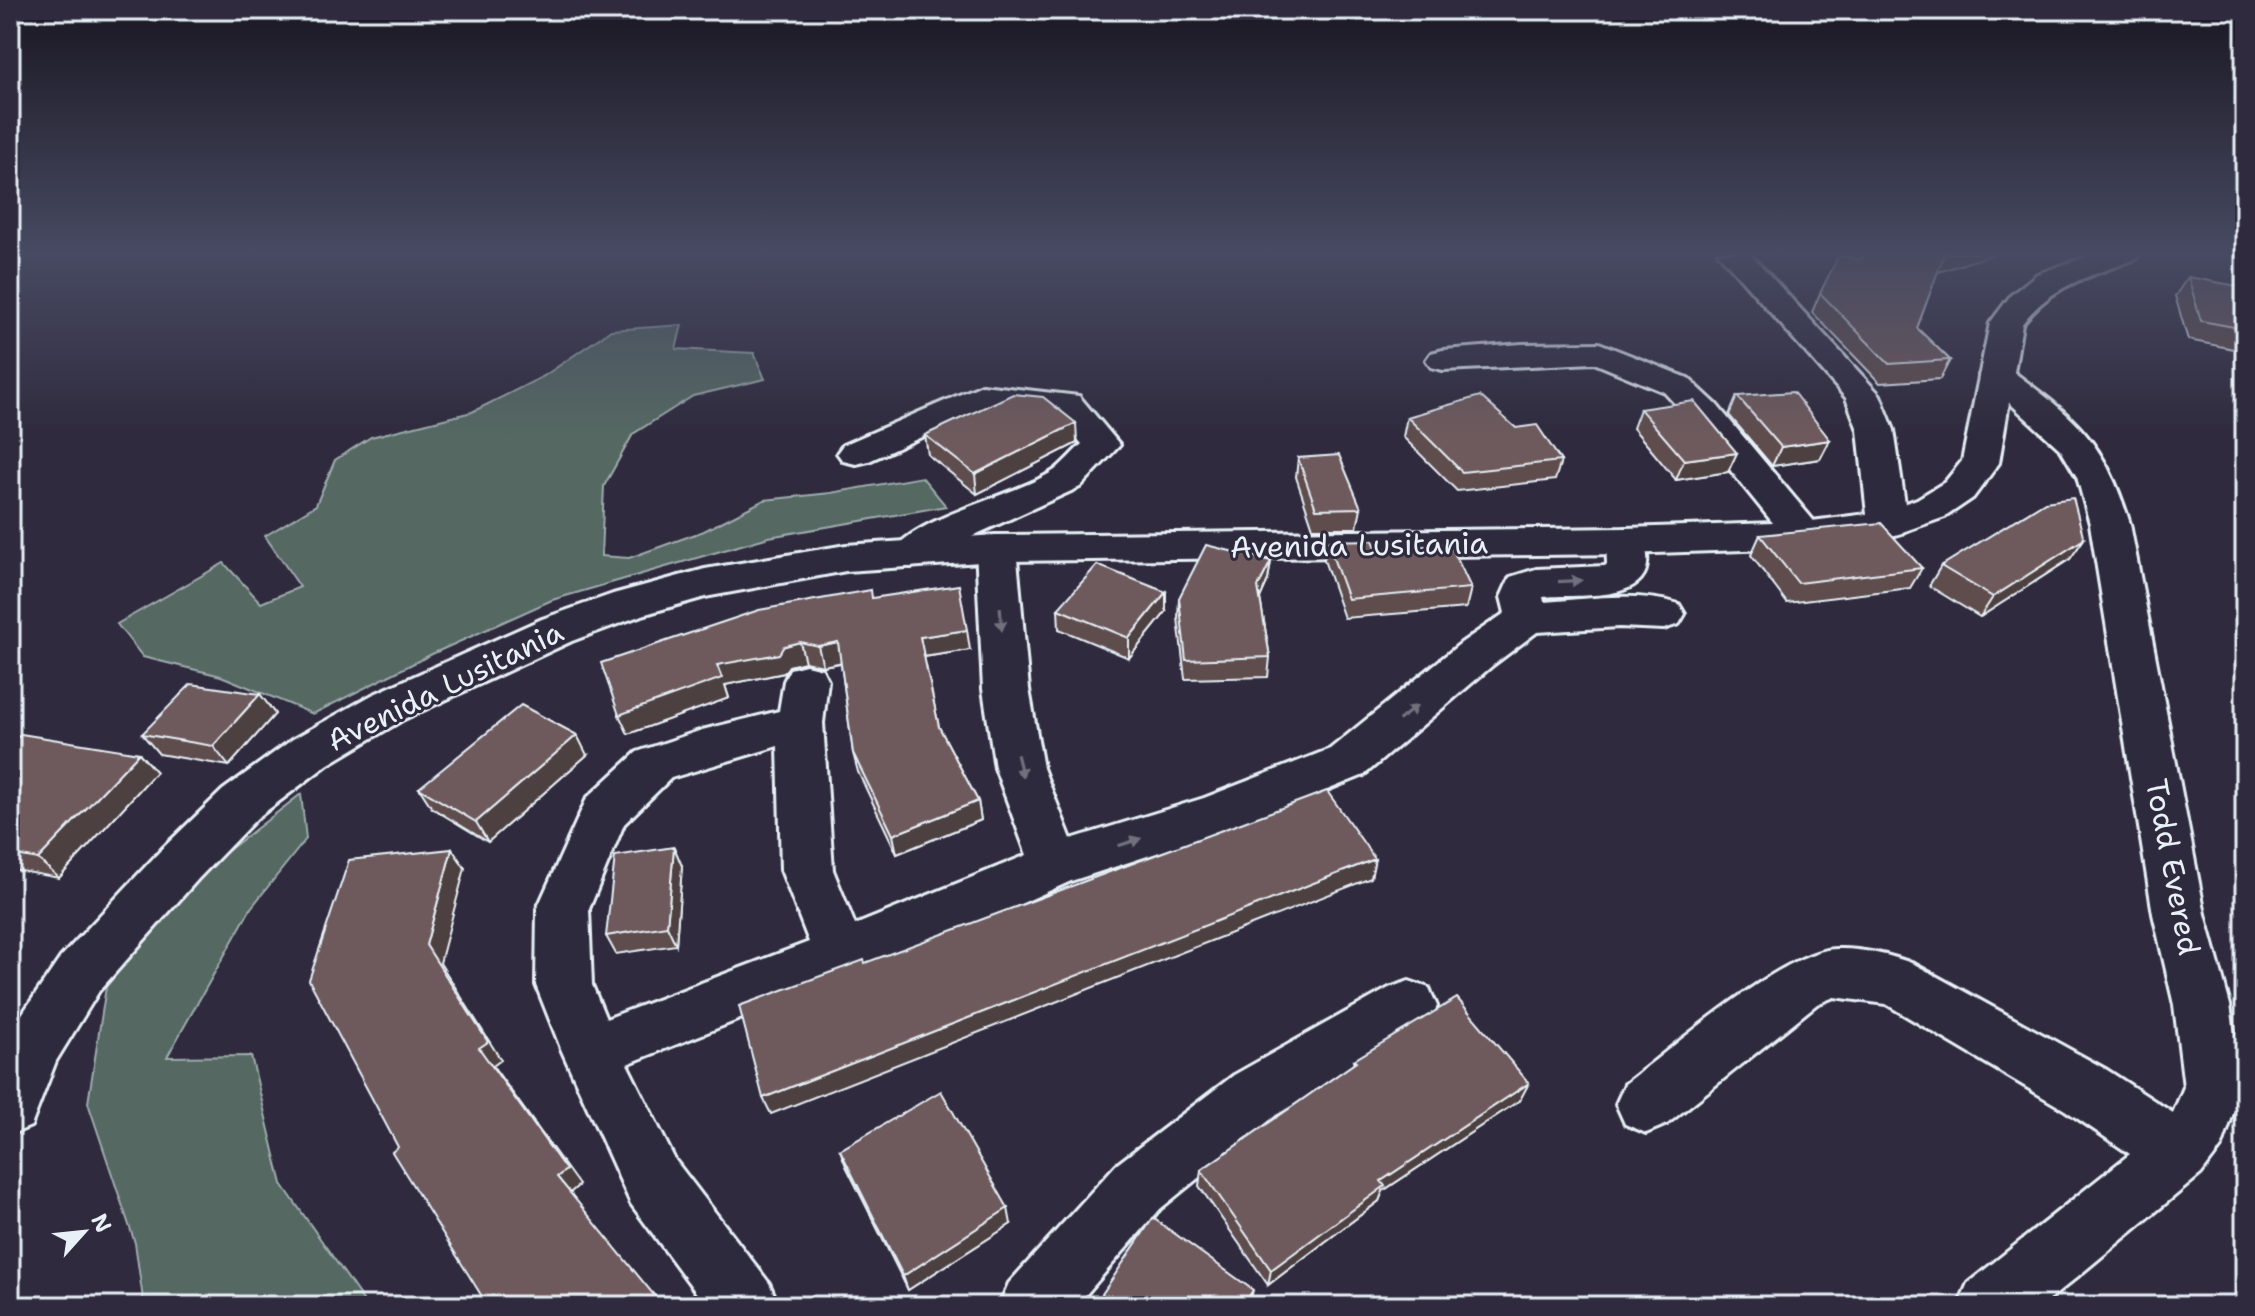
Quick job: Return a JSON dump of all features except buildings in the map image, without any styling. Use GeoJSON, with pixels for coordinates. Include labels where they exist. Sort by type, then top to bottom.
{"type":"FeatureCollection","features":[{"type":"Feature","properties":{"kind":"street"},"geometry":{"type":"LineString","coordinates":[[1787,314],[1862,395],[1876,430],[1888,524]]}},
{"type":"Feature","properties":{"kind":"street","name":"Avenida Lusitania"},"geometry":{"type":"LineString","coordinates":[[10,1106],[32,1048],[80,974],[180,864],[240,804],[310,752],[388,707],[557,630],[628,604],[705,583],[846,558],[996,548],[1626,541],[1804,535],[1888,524],[1931,508],[1959,490],[1980,463],[2006,323],[2013,314]]}},
{"type":"Feature","properties":{"kind":"street"},"geometry":{"type":"LineString","coordinates":[[1443,360],[1522,354],[1599,353],[1676,385],[1703,412],[1804,535]]}},
{"type":"Feature","properties":{"kind":"street","name":"Todd Evered"},"geometry":{"type":"LineString","coordinates":[[1991,1306],[2180,1153],[2201,1125],[2213,1087],[2202,1005],[2179,914],[2110,524],[2093,470],[2072,439],[2041,409],[1996,375]]}},
{"type":"Feature","properties":{"kind":"street"},"geometry":{"type":"LineString","coordinates":[[856,453],[982,396],[1066,404],[1102,445],[1067,479],[965,524],[911,554]]}},
{"type":"Feature","properties":{"kind":"street"},"geometry":{"type":"LineString","coordinates":[[1527,618],[1522,597],[1525,587],[1542,582],[1606,579],[1623,575],[1628,569],[1626,541]]}},
{"type":"Feature","properties":{"kind":"street"},"geometry":{"type":"LineString","coordinates":[[996,548],[1006,689],[1019,768],[1056,865]]}},
{"type":"Feature","properties":{"kind":"street"},"geometry":{"type":"LineString","coordinates":[[591,1051],[937,917],[1056,865],[1216,814],[1347,762],[1477,654],[1527,618],[1619,612],[1664,614]]}},
{"type":"Feature","properties":{"kind":"street"},"geometry":{"type":"LineString","coordinates":[[746,1306],[653,1182],[591,1051],[564,985],[563,909],[604,812],[654,765],[702,748],[803,702],[807,870],[840,954]]}},
{"type":"Feature","properties":{"kind":"street"},"geometry":{"type":"LineString","coordinates":[[1646,1104],[1798,986],[1834,973],[1895,981],[2086,1090],[2180,1153]]}},
{"type":"Feature","properties":{"kind":"street"},"geometry":{"type":"LineString","coordinates":[[1032,1306],[1138,1187],[1255,1095],[1409,1006]]}},
{"type":"Feature","properties":{"kind":"green space"},"geometry":{"type":"Polygon","coordinates":[[[682,325],[676,349],[754,353],[765,379],[693,396],[633,434],[604,486],[601,556],[629,558],[704,531],[764,500],[831,493],[922,477],[946,506],[769,537],[552,600],[432,654],[313,714],[221,676],[143,657],[117,624],[224,563],[261,603],[300,587],[265,536],[316,505],[335,460],[371,437],[472,412],[544,376],[611,330],[682,325]]]}},
{"type":"Feature","properties":{"kind":"green space"},"geometry":{"type":"Polygon","coordinates":[[[301,794],[306,839],[251,908],[167,1057],[251,1056],[282,1184],[367,1306],[144,1306],[135,1243],[88,1103],[106,987],[193,878],[301,794]]]}}]}
